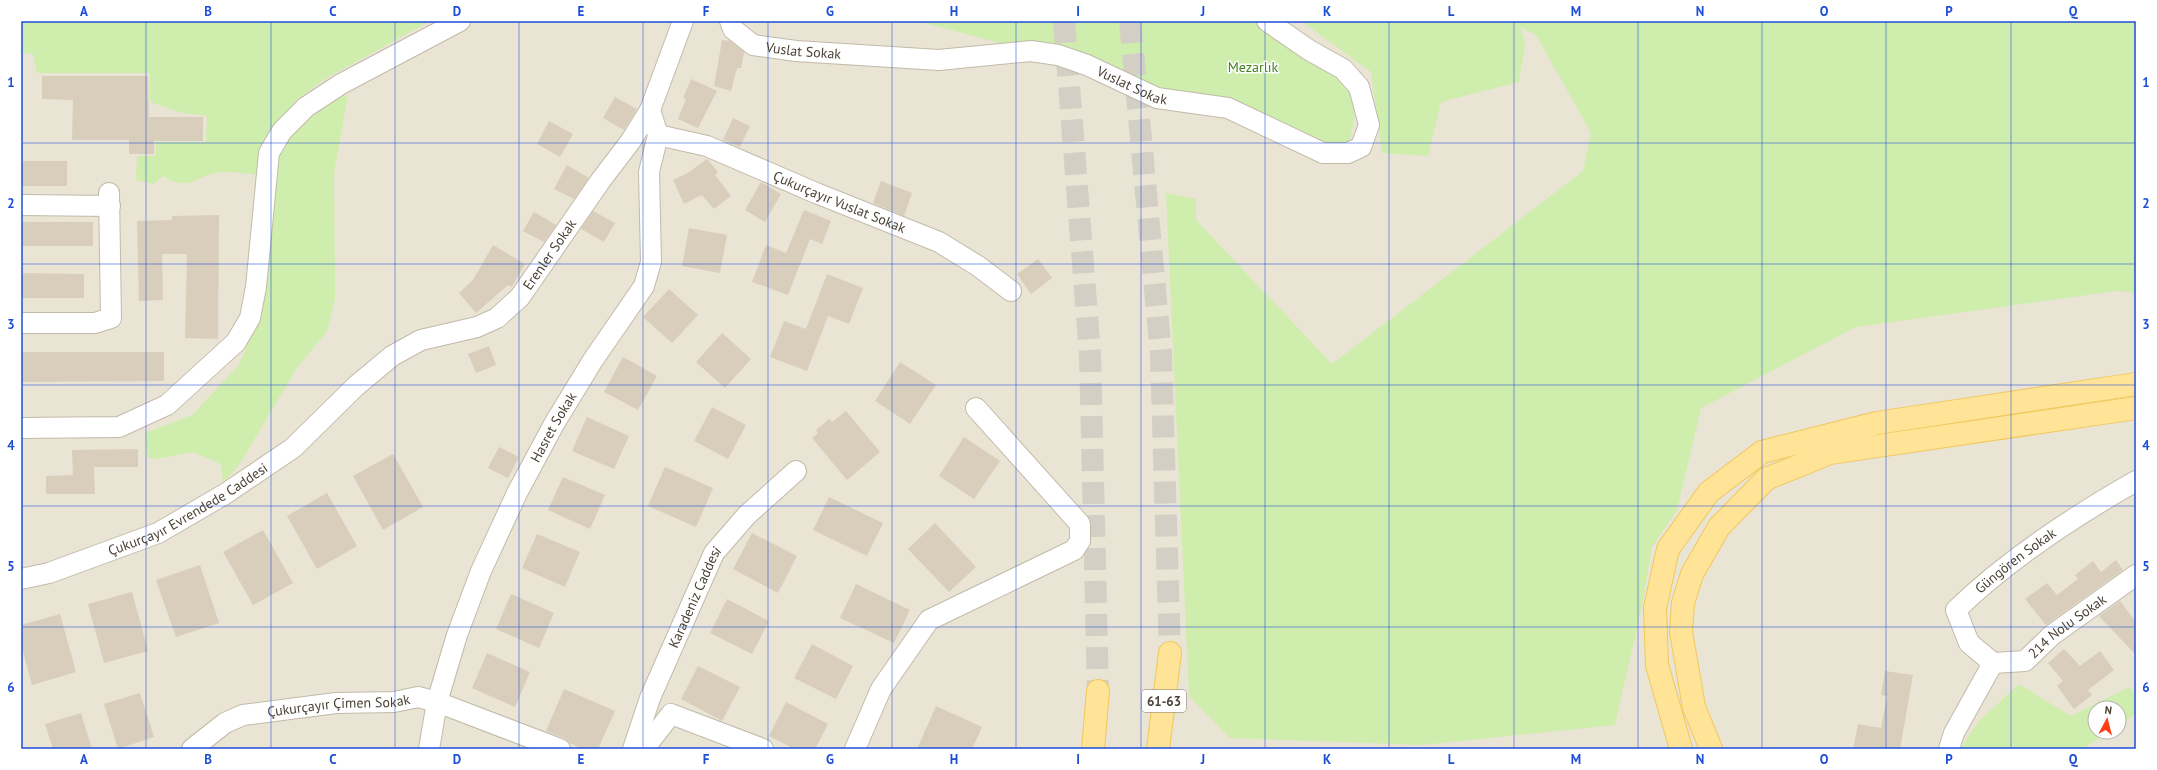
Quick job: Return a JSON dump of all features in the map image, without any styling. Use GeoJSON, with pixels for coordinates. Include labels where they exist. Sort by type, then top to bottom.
{"type":"FeatureCollection","features":[{"type":"Feature","properties":{"kind":"main road"},"geometry":{"type":"LineString","coordinates":[[1681,749],[1657,665],[1655,608],[1668,548],[1709,492],[1762,452],[1878,423],[2136,384]]}},
{"type":"Feature","properties":{"kind":"main road"},"geometry":{"type":"LineString","coordinates":[[1710,749],[1694,707],[1681,632],[1683,603],[1692,574],[1719,527],[1766,479],[1830,453],[2136,408]]}},
{"type":"Feature","properties":{"kind":"main road","name":"61-63"},"geometry":{"type":"LineString","coordinates":[[1158,749],[1170,654]]}},
{"type":"Feature","properties":{"kind":"main road"},"geometry":{"type":"LineString","coordinates":[[1093,749],[1098,691]]}},
{"type":"Feature","properties":{"kind":"street"},"geometry":{"type":"LineString","coordinates":[[21,428],[119,427],[167,405],[236,342],[250,318],[256,287],[269,153],[282,131],[306,107],[341,84],[460,21]]}},
{"type":"Feature","properties":{"kind":"street","name":"Erenler Sokak"},"geometry":{"type":"LineString","coordinates":[[336,405],[392,356],[421,340],[477,326],[497,318],[520,297],[601,180],[630,142],[650,110],[683,21]]}},
{"type":"Feature","properties":{"kind":"street","name":"Vuslat Sokak"},"geometry":{"type":"LineString","coordinates":[[730,21],[733,28],[753,45],[796,51],[939,60],[1031,51],[1058,55],[1087,65],[1157,98],[1228,108],[1323,153],[1348,153],[1361,147],[1369,126],[1359,87],[1342,69],[1309,50],[1267,21]]}},
{"type":"Feature","properties":{"kind":"street"},"geometry":{"type":"LineString","coordinates":[[650,110],[658,136]]}},
{"type":"Feature","properties":{"kind":"street","name":"Çukurçayır Vuslat Sokak"},"geometry":{"type":"LineString","coordinates":[[658,136],[707,146],[816,193],[939,242],[978,266],[1011,291]]}},
{"type":"Feature","properties":{"kind":"street","name":"Hasret Sokak"},"geometry":{"type":"LineString","coordinates":[[429,749],[437,702],[457,635],[481,571],[517,493],[558,417],[593,360],[644,286],[652,262],[649,172],[658,136]]}},
{"type":"Feature","properties":{"kind":"street"},"geometry":{"type":"LineString","coordinates":[[21,205],[110,200],[111,318],[95,323],[21,323]]}},
{"type":"Feature","properties":{"kind":"street","name":"Çukurçayır Evrendede Caddesi"},"geometry":{"type":"LineString","coordinates":[[21,579],[49,573],[158,533],[225,494],[293,448],[336,405]]}},
{"type":"Feature","properties":{"kind":"street"},"geometry":{"type":"LineString","coordinates":[[855,749],[881,689],[929,620],[1074,550],[1080,541],[1080,524],[976,408]]}},
{"type":"Feature","properties":{"kind":"street","name":"Karadeniz Caddesi"},"geometry":{"type":"LineString","coordinates":[[633,749],[650,698],[714,553],[746,515],[796,471]]}},
{"type":"Feature","properties":{"kind":"street","name":"Güngören Sokak"},"geometry":{"type":"LineString","coordinates":[[1993,663],[1969,644],[1956,610],[1983,583],[2091,506],[2136,481]]}},
{"type":"Feature","properties":{"kind":"street","name":"214 Nolu Sokak"},"geometry":{"type":"LineString","coordinates":[[1993,663],[2025,661],[2052,635],[2136,575]]}},
{"type":"Feature","properties":{"kind":"street"},"geometry":{"type":"LineString","coordinates":[[1949,749],[1954,733],[1993,663]]}},
{"type":"Feature","properties":{"kind":"street","name":"Çukurçayır Çimen Sokak"},"geometry":{"type":"LineString","coordinates":[[192,749],[225,722],[243,716],[336,703],[394,702],[418,697],[437,702],[560,749]]}},
{"type":"Feature","properties":{"kind":"street"},"geometry":{"type":"LineString","coordinates":[[644,749],[671,714],[763,749]]}},
{"type":"Feature","properties":{"kind":"shaded area"},"geometry":{"type":"Polygon","coordinates":[[[21,21],[2136,21],[2136,749],[21,749],[21,21]]]}},
{"type":"Feature","properties":{"kind":"green space"},"geometry":{"type":"Polygon","coordinates":[[[21,21],[430,21],[323,80],[294,102],[270,139],[262,175],[222,172],[213,173],[188,183],[173,181],[163,176],[153,184],[136,180],[137,156],[155,156],[156,142],[206,142],[207,116],[183,113],[150,102],[150,73],[37,73],[33,54],[21,52],[21,21]]]}},
{"type":"Feature","properties":{"kind":"green space","name":"Mezarlık"},"geometry":{"type":"Polygon","coordinates":[[[916,21],[1278,21],[1359,87],[1348,153],[1228,108],[1031,51],[916,21]]]}},
{"type":"Feature","properties":{"kind":"green space"},"geometry":{"type":"Polygon","coordinates":[[[1301,21],[2136,21],[2136,293],[2117,291],[1856,327],[1701,408],[1677,510],[1652,547],[1642,606],[1615,725],[1422,745],[1230,738],[1189,696],[1166,193],[1196,199],[1196,220],[1332,364],[1583,171],[1591,133],[1536,35],[1520,27],[1525,44],[1519,82],[1441,102],[1428,156],[1382,153],[1371,72],[1301,21]]]}},
{"type":"Feature","properties":{"kind":"green space"},"geometry":{"type":"Polygon","coordinates":[[[348,95],[334,173],[335,299],[327,331],[297,368],[239,465],[223,483],[221,464],[193,452],[156,459],[147,457],[145,433],[192,415],[239,365],[254,329],[272,154],[322,104],[348,95]]]}},
{"type":"Feature","properties":{"kind":"green space"},"geometry":{"type":"Polygon","coordinates":[[[2019,684],[2071,716],[2087,708],[2087,740],[2096,740],[2083,749],[1960,749],[1979,721],[2019,684]]]}},
{"type":"Feature","properties":{"kind":"green space"},"geometry":{"type":"Polygon","coordinates":[[[2129,687],[2136,694],[2136,714],[2127,720],[2127,700],[2103,700],[2129,687]]]}},
{"type":"Feature","properties":{"kind":"building"},"geometry":{"type":"Polygon","coordinates":[[[722,40],[730,41],[744,52],[741,68],[737,68],[731,91],[714,86],[722,40]]]}},
{"type":"Feature","properties":{"kind":"building"},"geometry":{"type":"Polygon","coordinates":[[[42,76],[148,76],[149,117],[203,117],[203,141],[154,141],[154,154],[129,154],[129,140],[72,140],[73,100],[42,99],[42,76]]]}},
{"type":"Feature","properties":{"kind":"building"},"geometry":{"type":"Polygon","coordinates":[[[691,79],[717,91],[698,128],[678,119],[686,99],[683,98],[691,79]]]}},
{"type":"Feature","properties":{"kind":"building"},"geometry":{"type":"Polygon","coordinates":[[[615,97],[637,109],[624,130],[603,118],[615,97]]]}},
{"type":"Feature","properties":{"kind":"building"},"geometry":{"type":"Polygon","coordinates":[[[733,118],[750,126],[740,147],[723,140],[733,118]]]}},
{"type":"Feature","properties":{"kind":"building"},"geometry":{"type":"Polygon","coordinates":[[[549,121],[573,134],[560,157],[537,144],[549,121]]]}},
{"type":"Feature","properties":{"kind":"building"},"geometry":{"type":"Polygon","coordinates":[[[707,159],[718,172],[715,175],[731,196],[714,209],[702,195],[684,204],[673,180],[688,173],[707,159]]]}},
{"type":"Feature","properties":{"kind":"building"},"geometry":{"type":"Polygon","coordinates":[[[21,161],[67,161],[67,186],[21,186],[21,161]]]}},
{"type":"Feature","properties":{"kind":"building"},"geometry":{"type":"Polygon","coordinates":[[[567,165],[589,178],[574,199],[554,189],[567,165]]]}},
{"type":"Feature","properties":{"kind":"building"},"geometry":{"type":"Polygon","coordinates":[[[881,181],[912,193],[904,216],[873,203],[881,181]]]}},
{"type":"Feature","properties":{"kind":"building"},"geometry":{"type":"Polygon","coordinates":[[[761,182],[781,194],[765,222],[745,210],[761,182]]]}},
{"type":"Feature","properties":{"kind":"building"},"geometry":{"type":"Polygon","coordinates":[[[804,210],[831,221],[822,244],[810,239],[788,295],[752,282],[766,245],[786,253],[804,210]]]}},
{"type":"Feature","properties":{"kind":"building"},"geometry":{"type":"Polygon","coordinates":[[[593,211],[615,223],[604,242],[581,229],[593,211]]]}},
{"type":"Feature","properties":{"kind":"building"},"geometry":{"type":"Polygon","coordinates":[[[534,212],[556,225],[544,242],[523,231],[534,212]]]}},
{"type":"Feature","properties":{"kind":"building"},"geometry":{"type":"Polygon","coordinates":[[[219,215],[218,339],[185,338],[187,254],[162,254],[163,300],[139,301],[137,221],[172,220],[172,216],[219,215]]]}},
{"type":"Feature","properties":{"kind":"building"},"geometry":{"type":"Polygon","coordinates":[[[21,222],[93,222],[93,246],[21,246],[21,222]]]}},
{"type":"Feature","properties":{"kind":"building"},"geometry":{"type":"Polygon","coordinates":[[[689,228],[727,235],[720,273],[682,266],[689,228]]]}},
{"type":"Feature","properties":{"kind":"building"},"geometry":{"type":"Polygon","coordinates":[[[493,245],[525,264],[512,287],[508,285],[476,313],[459,293],[473,280],[493,245]]]}},
{"type":"Feature","properties":{"kind":"building"},"geometry":{"type":"Polygon","coordinates":[[[1038,259],[1052,278],[1031,294],[1017,274],[1038,259]]]}},
{"type":"Feature","properties":{"kind":"building"},"geometry":{"type":"Polygon","coordinates":[[[21,273],[84,274],[84,298],[21,298],[21,273]]]}},
{"type":"Feature","properties":{"kind":"building"},"geometry":{"type":"Polygon","coordinates":[[[827,274],[863,288],[849,324],[828,316],[807,371],[770,357],[784,321],[806,329],[827,274]]]}},
{"type":"Feature","properties":{"kind":"building"},"geometry":{"type":"Polygon","coordinates":[[[669,289],[698,315],[672,343],[643,317],[669,289]]]}},
{"type":"Feature","properties":{"kind":"building"},"geometry":{"type":"Polygon","coordinates":[[[722,333],[751,359],[725,388],[696,362],[722,333]]]}},
{"type":"Feature","properties":{"kind":"building"},"geometry":{"type":"Polygon","coordinates":[[[489,346],[496,365],[476,373],[468,354],[489,346]]]}},
{"type":"Feature","properties":{"kind":"building"},"geometry":{"type":"Polygon","coordinates":[[[21,352],[164,352],[164,381],[21,382],[21,352]]]}},
{"type":"Feature","properties":{"kind":"building"},"geometry":{"type":"Polygon","coordinates":[[[623,357],[657,376],[638,410],[604,392],[623,357]]]}},
{"type":"Feature","properties":{"kind":"building"},"geometry":{"type":"Polygon","coordinates":[[[900,362],[936,385],[910,424],[875,401],[900,362]]]}},
{"type":"Feature","properties":{"kind":"building"},"geometry":{"type":"Polygon","coordinates":[[[712,407],[746,425],[728,459],[694,441],[712,407]]]}},
{"type":"Feature","properties":{"kind":"building"},"geometry":{"type":"Polygon","coordinates":[[[846,411],[880,452],[847,480],[812,438],[818,433],[816,430],[829,419],[832,422],[846,411]]]}},
{"type":"Feature","properties":{"kind":"building"},"geometry":{"type":"Polygon","coordinates":[[[587,417],[629,436],[614,469],[572,451],[587,417]]]}},
{"type":"Feature","properties":{"kind":"building"},"geometry":{"type":"Polygon","coordinates":[[[964,437],[1000,461],[974,499],[939,476],[964,437]]]}},
{"type":"Feature","properties":{"kind":"building"},"geometry":{"type":"Polygon","coordinates":[[[499,447],[519,457],[508,478],[488,468],[499,447]]]}},
{"type":"Feature","properties":{"kind":"building"},"geometry":{"type":"Polygon","coordinates":[[[138,449],[138,467],[94,467],[95,494],[46,494],[46,476],[73,475],[72,450],[138,449]]]}},
{"type":"Feature","properties":{"kind":"building"},"geometry":{"type":"Polygon","coordinates":[[[393,454],[423,507],[383,530],[353,476],[393,454]]]}},
{"type":"Feature","properties":{"kind":"building"},"geometry":{"type":"Polygon","coordinates":[[[665,467],[713,488],[696,527],[648,506],[665,467]]]}},
{"type":"Feature","properties":{"kind":"building"},"geometry":{"type":"Polygon","coordinates":[[[563,477],[605,495],[590,529],[548,510],[563,477]]]}},
{"type":"Feature","properties":{"kind":"building"},"geometry":{"type":"Polygon","coordinates":[[[327,493],[357,546],[317,569],[287,516],[327,493]]]}},
{"type":"Feature","properties":{"kind":"building"},"geometry":{"type":"Polygon","coordinates":[[[829,497],[883,523],[867,556],[813,530],[829,497]]]}},
{"type":"Feature","properties":{"kind":"building"},"geometry":{"type":"Polygon","coordinates":[[[935,523],[976,567],[949,592],[908,549],[935,523]]]}},
{"type":"Feature","properties":{"kind":"building"},"geometry":{"type":"Polygon","coordinates":[[[263,530],[293,583],[253,605],[223,552],[263,530]]]}},
{"type":"Feature","properties":{"kind":"building"},"geometry":{"type":"Polygon","coordinates":[[[752,533],[797,556],[778,593],[733,569],[752,533]]]}},
{"type":"Feature","properties":{"kind":"building"},"geometry":{"type":"Polygon","coordinates":[[[537,534],[580,552],[565,587],[522,568],[537,534]]]}},
{"type":"Feature","properties":{"kind":"building"},"geometry":{"type":"Polygon","coordinates":[[[2116,560],[2123,570],[2046,625],[2025,599],[2047,583],[2057,595],[2078,579],[2075,575],[2093,561],[2101,572],[2116,560]]]}},
{"type":"Feature","properties":{"kind":"building"},"geometry":{"type":"Polygon","coordinates":[[[200,565],[219,623],[176,637],[156,580],[200,565]]]}},
{"type":"Feature","properties":{"kind":"building"},"geometry":{"type":"Polygon","coordinates":[[[856,584],[910,610],[894,643],[840,618],[856,584]]]}},
{"type":"Feature","properties":{"kind":"building"},"geometry":{"type":"Polygon","coordinates":[[[132,592],[148,651],[104,663],[88,604],[132,592]]]}},
{"type":"Feature","properties":{"kind":"building"},"geometry":{"type":"Polygon","coordinates":[[[511,594],[554,613],[539,648],[496,629],[511,594]]]}},
{"type":"Feature","properties":{"kind":"building"},"geometry":{"type":"Polygon","coordinates":[[[727,599],[769,621],[752,654],[710,633],[727,599]]]}},
{"type":"Feature","properties":{"kind":"building"},"geometry":{"type":"Polygon","coordinates":[[[2120,601],[2136,622],[2136,655],[2099,616],[2120,601]]]}},
{"type":"Feature","properties":{"kind":"building"},"geometry":{"type":"Polygon","coordinates":[[[60,614],[76,672],[32,685],[21,644],[21,625],[60,614]]]}},
{"type":"Feature","properties":{"kind":"building"},"geometry":{"type":"Polygon","coordinates":[[[812,644],[853,666],[836,699],[794,678],[812,644]]]}},
{"type":"Feature","properties":{"kind":"building"},"geometry":{"type":"Polygon","coordinates":[[[2064,649],[2080,666],[2100,651],[2114,670],[2088,690],[2092,695],[2074,709],[2057,686],[2063,681],[2048,663],[2064,649]]]}},
{"type":"Feature","properties":{"kind":"building"},"geometry":{"type":"Polygon","coordinates":[[[487,653],[530,672],[515,707],[472,688],[487,653]]]}},
{"type":"Feature","properties":{"kind":"building"},"geometry":{"type":"Polygon","coordinates":[[[698,666],[740,687],[722,721],[681,699],[698,666]]]}},
{"type":"Feature","properties":{"kind":"building"},"geometry":{"type":"Polygon","coordinates":[[[1885,671],[1913,675],[1900,749],[1853,749],[1858,724],[1881,728],[1887,696],[1881,695],[1885,671]]]}},
{"type":"Feature","properties":{"kind":"building"},"geometry":{"type":"Polygon","coordinates":[[[564,689],[615,711],[598,749],[582,749],[564,738],[546,731],[564,689]]]}},
{"type":"Feature","properties":{"kind":"building"},"geometry":{"type":"Polygon","coordinates":[[[140,693],[154,737],[118,749],[104,704],[140,693]]]}},
{"type":"Feature","properties":{"kind":"building"},"geometry":{"type":"Polygon","coordinates":[[[786,702],[828,724],[815,749],[794,749],[769,736],[786,702]]]}},
{"type":"Feature","properties":{"kind":"building"},"geometry":{"type":"Polygon","coordinates":[[[936,706],[982,727],[972,749],[917,749],[936,706]]]}},
{"type":"Feature","properties":{"kind":"building"},"geometry":{"type":"Polygon","coordinates":[[[81,713],[92,749],[53,749],[45,724],[81,713]]]}},
{"type":"Feature","properties":{"kind":"tunnel"},"geometry":{"type":"LineString","coordinates":[[1064,21],[1090,354],[1098,691]]}},
{"type":"Feature","properties":{"kind":"tunnel"},"geometry":{"type":"LineString","coordinates":[[1130,21],[1161,354],[1170,653]]}}]}
